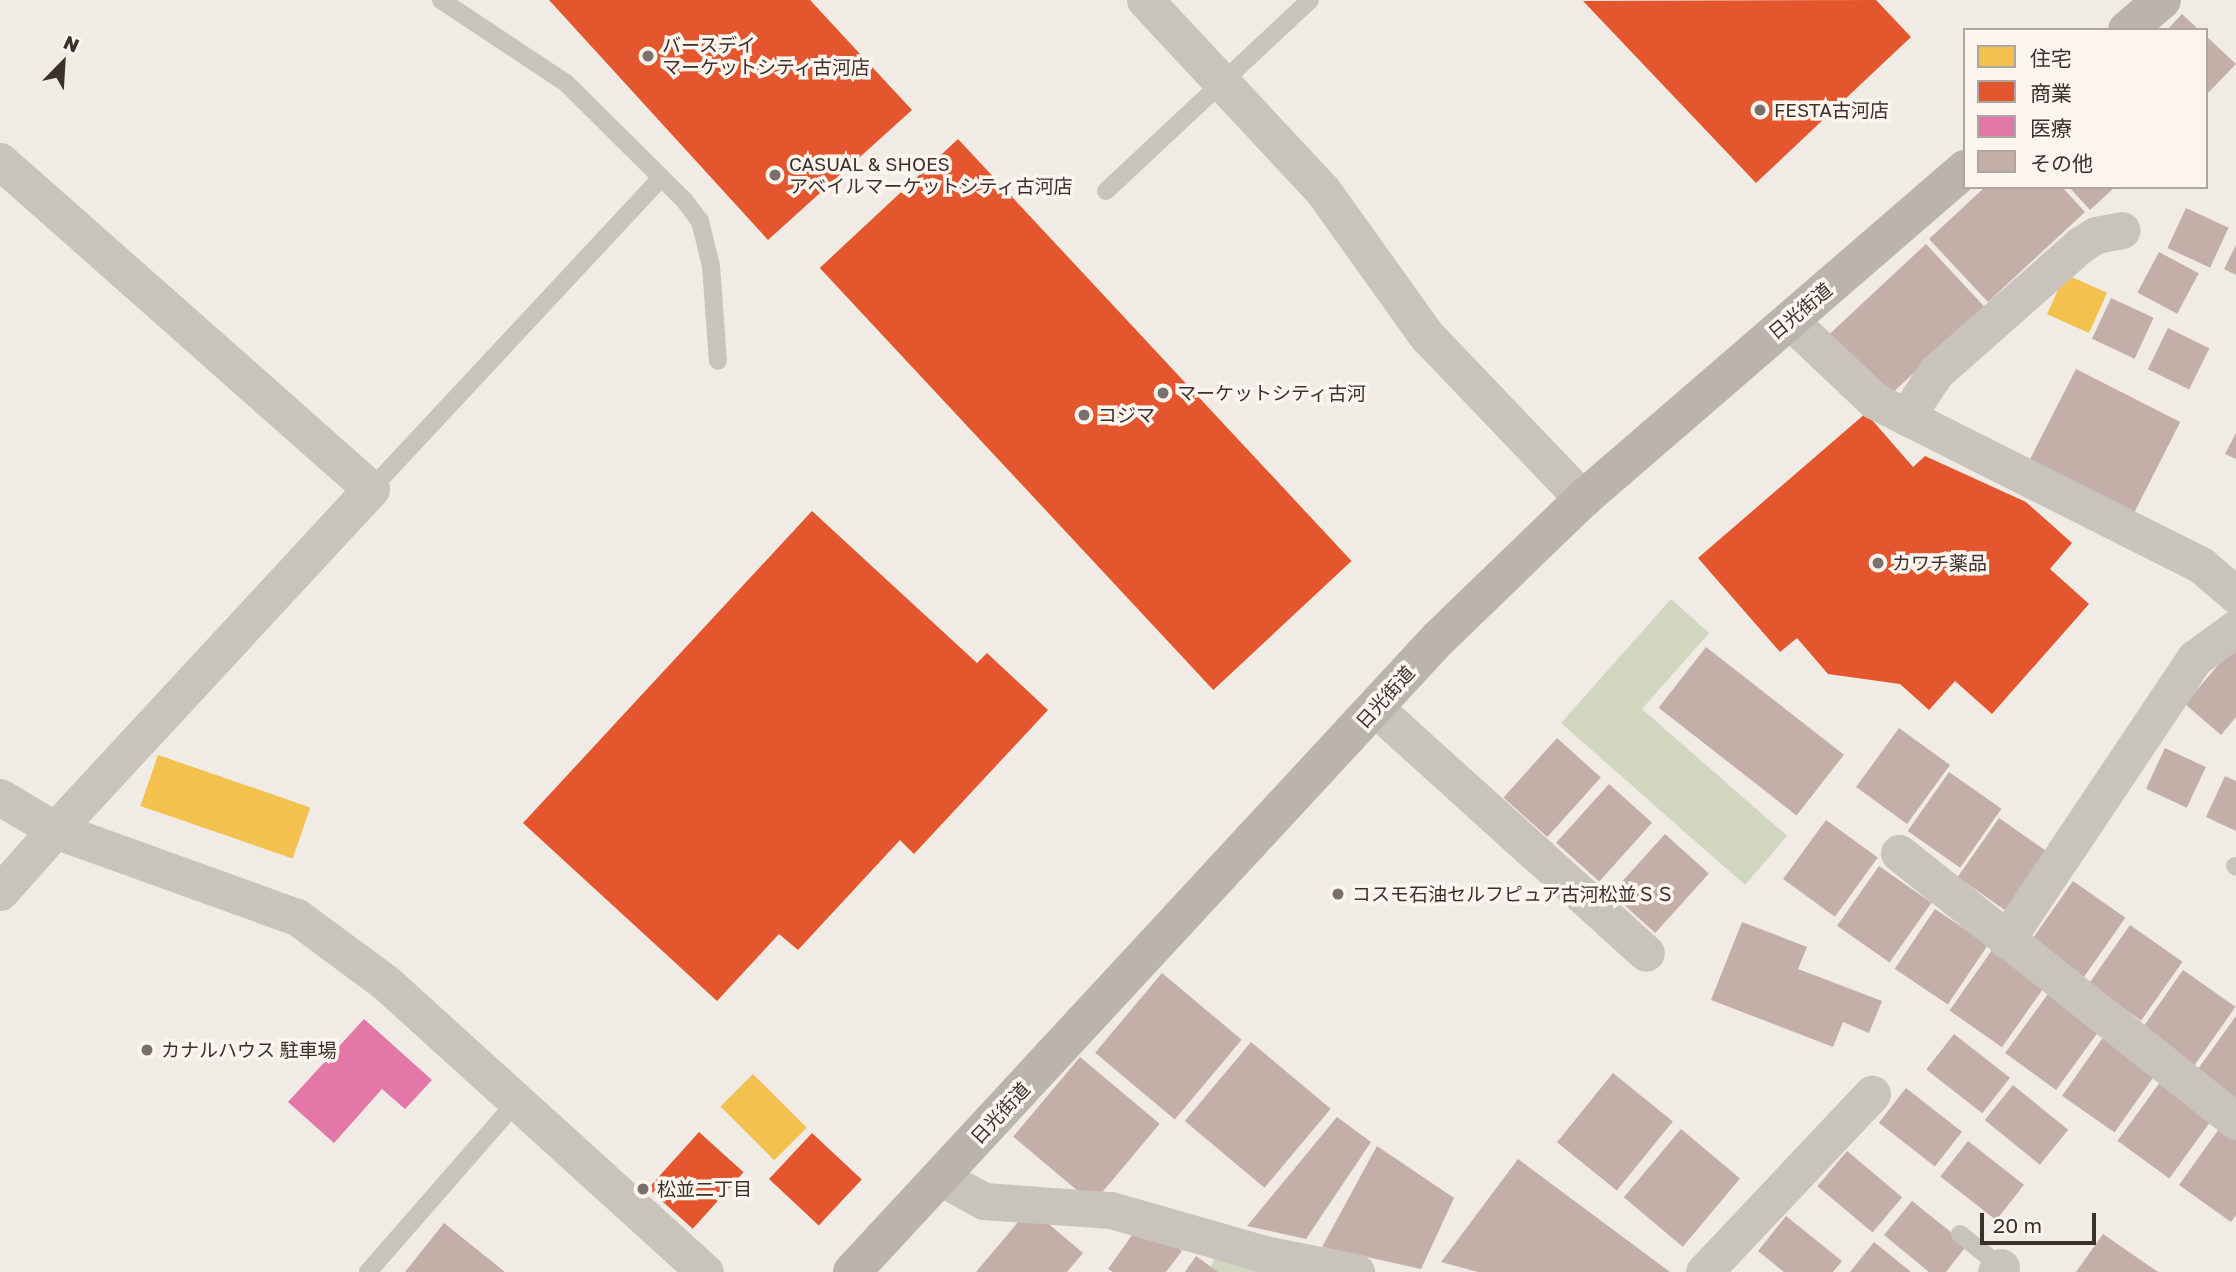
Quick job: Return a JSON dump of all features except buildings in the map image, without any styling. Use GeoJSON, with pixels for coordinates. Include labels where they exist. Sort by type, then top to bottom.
{"type":"FeatureCollection","features":[{"type":"Feature","properties":{"kind":"main road"},"geometry":{"type":"LineString","coordinates":[[2129,28],[2156,2]]}},
{"type":"Feature","properties":{"kind":"main road","name":"日光街道"},"geometry":{"type":"LineString","coordinates":[[852,1272],[1438,639],[1583,499],[1963,171]]}},
{"type":"Feature","properties":{"kind":"street"},"geometry":{"type":"LineString","coordinates":[[1145,0],[1343,215],[1427,335],[1583,499]]}},
{"type":"Feature","properties":{"kind":"street"},"geometry":{"type":"LineString","coordinates":[[0,161],[371,489],[0,892]]}},
{"type":"Feature","properties":{"kind":"street"},"geometry":{"type":"LineString","coordinates":[[1906,417],[1936,372],[2080,245],[2096,235],[2122,230]]}},
{"type":"Feature","properties":{"kind":"street"},"geometry":{"type":"LineString","coordinates":[[1789,320],[1875,401],[2201,565],[2236,595]]}},
{"type":"Feature","properties":{"kind":"street"},"geometry":{"type":"LineString","coordinates":[[2006,940],[2195,658],[2236,628]]}},
{"type":"Feature","properties":{"kind":"street"},"geometry":{"type":"LineString","coordinates":[[1375,708],[1646,953]]}},
{"type":"Feature","properties":{"kind":"street"},"geometry":{"type":"LineString","coordinates":[[0,797],[55,830],[298,917],[385,982],[705,1272]]}},
{"type":"Feature","properties":{"kind":"street"},"geometry":{"type":"LineString","coordinates":[[1899,853],[2236,1121]]}},
{"type":"Feature","properties":{"kind":"street"},"geometry":{"type":"LineString","coordinates":[[1704,1272],[1872,1094]]}},
{"type":"Feature","properties":{"kind":"street"},"geometry":{"type":"LineString","coordinates":[[940,1177],[984,1201],[1111,1210],[1264,1254],[1356,1272]]}},
{"type":"Feature","properties":{"kind":"lane"},"geometry":{"type":"LineString","coordinates":[[441,0],[566,83],[701,221],[711,266],[718,361]]}},
{"type":"Feature","properties":{"kind":"lane"},"geometry":{"type":"LineString","coordinates":[[1105,191],[1310,0]]}},
{"type":"Feature","properties":{"kind":"lane"},"geometry":{"type":"LineString","coordinates":[[371,489],[661,178]]}},
{"type":"Feature","properties":{"kind":"lane"},"geometry":{"type":"LineString","coordinates":[[369,1272],[518,1100]]}},
{"type":"Feature","properties":{"kind":"lane"},"geometry":{"type":"LineString","coordinates":[[1960,1234],[1998,1270]]}},
{"type":"Feature","properties":{"kind":"green space"},"geometry":{"type":"Polygon","coordinates":[[[1671,599],[1709,633],[1642,709],[1787,836],[1745,885],[1561,723],[1671,599]]]}},
{"type":"Feature","properties":{"kind":"green space"},"geometry":{"type":"Polygon","coordinates":[[[1216,1254],[1291,1272],[1209,1272],[1216,1254]]]}},
{"type":"Feature","properties":{"kind":"place","name":"バースデイ マーケットシティ古河店"},"geometry":{"type":"Point","coordinates":[648,56]}},
{"type":"Feature","properties":{"kind":"place","name":"FESTA古河店"},"geometry":{"type":"Point","coordinates":[1760,110]}},
{"type":"Feature","properties":{"kind":"place","name":"CASUAL & SHOES アベイルマーケットシティ古河店"},"geometry":{"type":"Point","coordinates":[775,175]}},
{"type":"Feature","properties":{"kind":"place","name":"マーケットシティ古河"},"geometry":{"type":"Point","coordinates":[1163,393]}},
{"type":"Feature","properties":{"kind":"place","name":"コジマ"},"geometry":{"type":"Point","coordinates":[1084,415]}},
{"type":"Feature","properties":{"kind":"place","name":"カワチ薬品"},"geometry":{"type":"Point","coordinates":[1878,563]}},
{"type":"Feature","properties":{"kind":"place","name":"コスモ石油セルフピュア古河松並ＳＳ"},"geometry":{"type":"Point","coordinates":[1338,894]}},
{"type":"Feature","properties":{"kind":"place","name":"カナルハウス 駐車場"},"geometry":{"type":"Point","coordinates":[147,1050]}},
{"type":"Feature","properties":{"kind":"place","name":"松並二丁目"},"geometry":{"type":"Point","coordinates":[643,1189]}}]}
